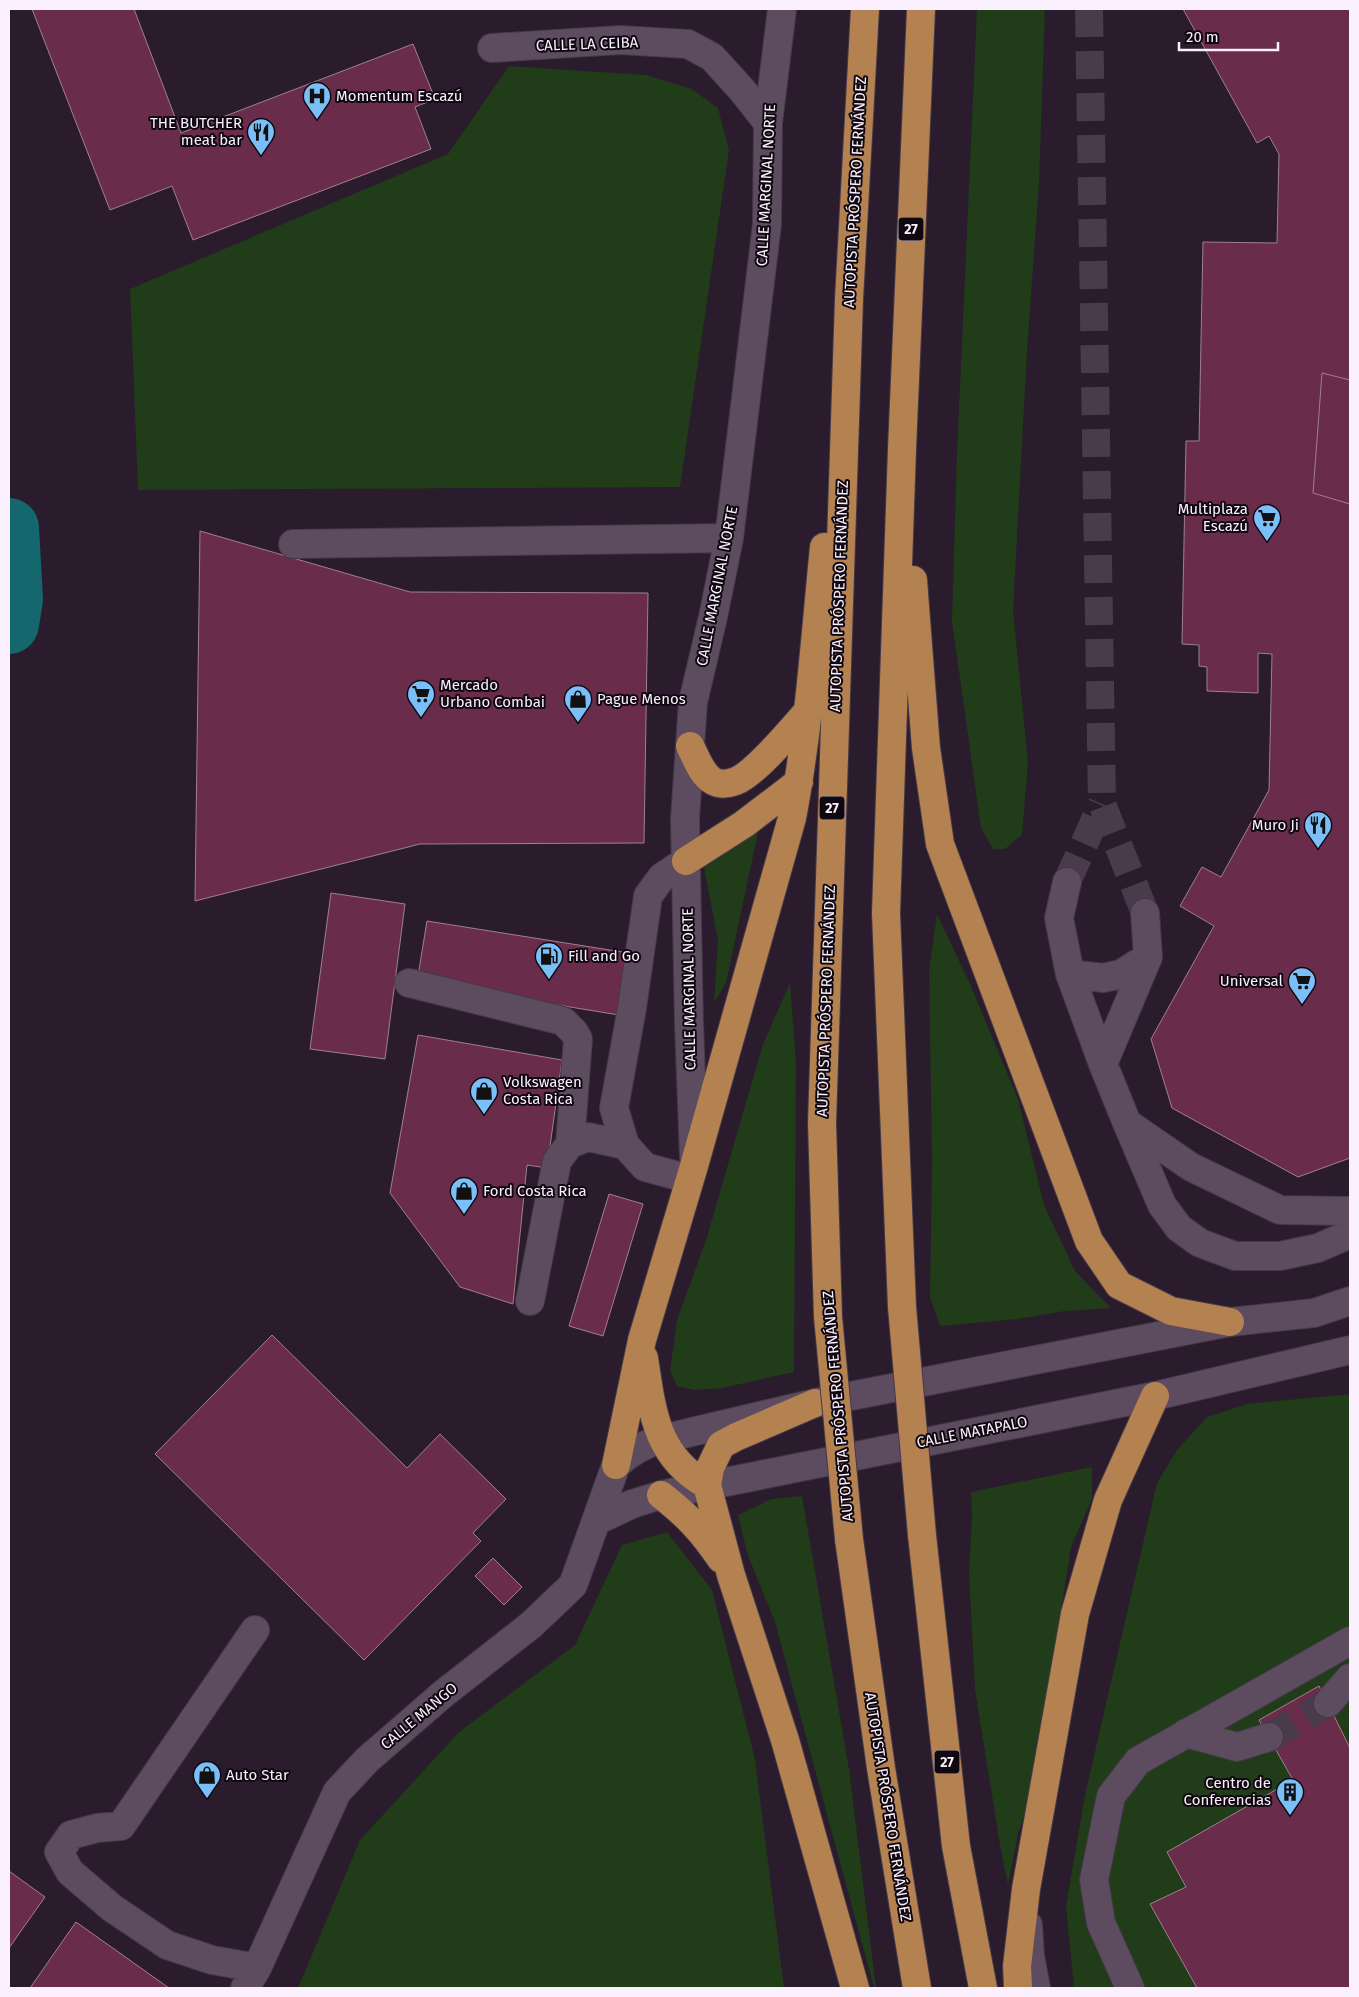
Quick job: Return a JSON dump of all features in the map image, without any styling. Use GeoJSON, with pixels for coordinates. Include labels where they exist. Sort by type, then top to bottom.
{"type":"FeatureCollection","features":[{"type":"Feature","properties":{"kind":"highway","name":"AUTOPISTA PRÓSPERO FERNÁNDEZ"},"geometry":{"type":"LineString","coordinates":[[865,9],[849,299],[822,1123],[828,1316],[849,1538],[881,1768],[917,1988]]}},
{"type":"Feature","properties":{"kind":"highway","name":"27"},"geometry":{"type":"LineString","coordinates":[[921,9],[902,449],[886,914],[902,1306],[922,1535],[956,1846],[983,1988]]}},
{"type":"Feature","properties":{"kind":"highway"},"geometry":{"type":"LineString","coordinates":[[616,1465],[642,1340],[692,1173],[790,824],[799,782],[808,711],[849,299]]}},
{"type":"Feature","properties":{"kind":"highway"},"geometry":{"type":"LineString","coordinates":[[902,449],[926,748],[940,844],[1019,1056],[1089,1241],[1119,1285],[1170,1311],[1230,1322]]}},
{"type":"Feature","properties":{"kind":"highway"},"geometry":{"type":"LineString","coordinates":[[690,746],[705,774],[713,781],[724,784],[737,781],[754,768],[808,711]]}},
{"type":"Feature","properties":{"kind":"highway"},"geometry":{"type":"LineString","coordinates":[[686,860],[744,824],[799,782]]}},
{"type":"Feature","properties":{"kind":"highway"},"geometry":{"type":"LineString","coordinates":[[642,1340],[650,1398],[662,1439],[676,1461],[694,1478],[707,1485]]}},
{"type":"Feature","properties":{"kind":"highway"},"geometry":{"type":"LineString","coordinates":[[1018,1988],[1017,1966],[1026,1889],[1075,1614],[1108,1500],[1155,1396]]}},
{"type":"Feature","properties":{"kind":"highway"},"geometry":{"type":"LineString","coordinates":[[815,1403],[736,1437],[721,1446],[710,1468],[707,1485],[731,1574],[785,1740],[855,1988]]}},
{"type":"Feature","properties":{"kind":"highway"},"geometry":{"type":"LineString","coordinates":[[661,1495],[688,1516],[700,1529],[731,1574]]}},
{"type":"Feature","properties":{"kind":"street","name":"CALLE MARGINAL NORTE"},"geometry":{"type":"LineString","coordinates":[[692,1173],[685,819],[693,702],[729,538],[767,224],[768,123],[782,9]]}},
{"type":"Feature","properties":{"kind":"street","name":"CALLE LA CEIBA"},"geometry":{"type":"LineString","coordinates":[[492,48],[620,40],[688,44],[712,57],[742,90],[768,123]]}},
{"type":"Feature","properties":{"kind":"street"},"geometry":{"type":"LineString","coordinates":[[293,544],[729,538]]}},
{"type":"Feature","properties":{"kind":"street"},"geometry":{"type":"LineString","coordinates":[[686,860],[662,877],[648,896],[632,1008],[614,1108],[625,1145],[645,1167],[692,1173]]}},
{"type":"Feature","properties":{"kind":"street"},"geometry":{"type":"LineString","coordinates":[[1067,882],[1059,918],[1070,974],[1103,1064],[1162,1204],[1179,1228],[1200,1243],[1236,1256],[1280,1256],[1318,1248],[1350,1234]]}},
{"type":"Feature","properties":{"kind":"street"},"geometry":{"type":"LineString","coordinates":[[1103,1064],[1148,957],[1145,912]]}},
{"type":"Feature","properties":{"kind":"street"},"geometry":{"type":"LineString","coordinates":[[1070,974],[1103,978],[1121,974],[1148,957]]}},
{"type":"Feature","properties":{"kind":"street"},"geometry":{"type":"LineString","coordinates":[[409,983],[563,1021],[574,1032],[578,1040],[570,1144]]}},
{"type":"Feature","properties":{"kind":"street"},"geometry":{"type":"LineString","coordinates":[[1127,1122],[1191,1167],[1280,1210],[1350,1211]]}},
{"type":"Feature","properties":{"kind":"street"},"geometry":{"type":"LineString","coordinates":[[530,1301],[557,1161],[570,1144],[588,1137],[625,1145]]}},
{"type":"Feature","properties":{"kind":"street"},"geometry":{"type":"LineString","coordinates":[[1162,1204],[1169,1186],[1177,1176],[1191,1167]]}},
{"type":"Feature","properties":{"kind":"street"},"geometry":{"type":"LineString","coordinates":[[616,1465],[629,1453],[647,1443],[815,1403],[1230,1322],[1314,1313],[1350,1301]]}},
{"type":"Feature","properties":{"kind":"street","name":"CALLE MATAPALO"},"geometry":{"type":"LineString","coordinates":[[596,1521],[632,1504],[661,1495],[1155,1396],[1350,1350]]}},
{"type":"Feature","properties":{"kind":"street","name":"CALLE MANGO"},"geometry":{"type":"LineString","coordinates":[[251,1978],[337,1792],[367,1760],[443,1694],[531,1625],[573,1585],[616,1465]]}},
{"type":"Feature","properties":{"kind":"street"},"geometry":{"type":"LineString","coordinates":[[251,1978],[212,1960],[167,1945],[112,1908],[70,1872],[59,1852],[71,1835],[97,1828],[122,1826],[255,1630]]}},
{"type":"Feature","properties":{"kind":"street"},"geometry":{"type":"LineString","coordinates":[[1130,1988],[1100,1923],[1094,1880],[1111,1796],[1138,1761],[1350,1641]]}},
{"type":"Feature","properties":{"kind":"street"},"geometry":{"type":"LineString","coordinates":[[1328,1703],[1350,1678]]}},
{"type":"Feature","properties":{"kind":"street"},"geometry":{"type":"LineString","coordinates":[[1186,1733],[1237,1747],[1269,1737]]}},
{"type":"Feature","properties":{"kind":"street"},"geometry":{"type":"LineString","coordinates":[[1026,1889],[1030,1956],[1036,1988]]}},
{"type":"Feature","properties":{"kind":"green space"},"geometry":{"type":"Polygon","coordinates":[[[977,9],[1045,9],[1039,183],[1027,352],[1013,611],[1028,762],[1022,835],[1005,849],[993,849],[981,828],[952,621],[957,453],[977,9]]]}},
{"type":"Feature","properties":{"kind":"green space"},"geometry":{"type":"Polygon","coordinates":[[[509,66],[646,75],[692,89],[718,108],[729,150],[680,487],[138,490],[130,289],[448,154],[509,66]]]}},
{"type":"Feature","properties":{"kind":"green space"},"geometry":{"type":"Polygon","coordinates":[[[760,823],[726,983],[714,1003],[718,941],[703,862],[760,823]]]}},
{"type":"Feature","properties":{"kind":"green space"},"geometry":{"type":"Polygon","coordinates":[[[937,914],[970,984],[1018,1099],[1044,1205],[1075,1271],[1111,1308],[1065,1311],[1017,1319],[940,1326],[930,1297],[932,1160],[929,971],[937,914]]]}},
{"type":"Feature","properties":{"kind":"green space"},"geometry":{"type":"Polygon","coordinates":[[[790,983],[796,1063],[794,1372],[722,1388],[695,1390],[677,1386],[670,1371],[677,1320],[706,1240],[763,1044],[790,983]]]}},
{"type":"Feature","properties":{"kind":"green space"},"geometry":{"type":"Polygon","coordinates":[[[1350,1394],[1350,1988],[1074,1988],[1066,1906],[1085,1795],[1157,1483],[1177,1450],[1207,1417],[1247,1404],[1350,1394]]]}},
{"type":"Feature","properties":{"kind":"green space"},"geometry":{"type":"Polygon","coordinates":[[[1092,1467],[1092,1499],[1071,1547],[1035,1778],[1018,1834],[1008,1885],[975,1690],[969,1572],[972,1518],[971,1492],[1092,1467]]]}},
{"type":"Feature","properties":{"kind":"green space"},"geometry":{"type":"Polygon","coordinates":[[[802,1496],[849,1769],[876,1988],[874,1988],[775,1622],[747,1553],[738,1515],[771,1499],[802,1496]]]}},
{"type":"Feature","properties":{"kind":"green space"},"geometry":{"type":"Polygon","coordinates":[[[667,1532],[712,1590],[755,1759],[784,1988],[298,1988],[360,1840],[459,1732],[575,1645],[622,1545],[667,1532]]]}},
{"type":"Feature","properties":{"kind":"building","name":"Momentum Escazú"},"geometry":{"type":"Polygon","coordinates":[[[32,9],[134,9],[181,133],[413,44],[435,99],[415,107],[431,149],[193,240],[172,186],[110,210],[32,9]]]}},
{"type":"Feature","properties":{"kind":"building","name":"Multiplaza Escazú"},"geometry":{"type":"Polygon","coordinates":[[[1183,9],[1350,9],[1350,1158],[1298,1177],[1172,1108],[1151,1039],[1214,926],[1180,906],[1202,867],[1221,877],[1269,790],[1272,654],[1258,653],[1258,693],[1207,691],[1207,667],[1199,666],[1199,645],[1182,644],[1186,441],[1199,441],[1203,242],[1277,243],[1279,154],[1269,136],[1257,143],[1183,9]]]}},
{"type":"Feature","properties":{"kind":"building"},"geometry":{"type":"Polygon","coordinates":[[[1322,373],[1350,380],[1350,504],[1313,493],[1322,373]]]}},
{"type":"Feature","properties":{"kind":"building","name":"Mercado Urbano Combai"},"geometry":{"type":"Polygon","coordinates":[[[200,531],[410,592],[648,593],[644,843],[420,844],[195,901],[200,531]]]}},
{"type":"Feature","properties":{"kind":"building"},"geometry":{"type":"Polygon","coordinates":[[[331,893],[405,904],[385,1059],[310,1049],[331,893]]]}},
{"type":"Feature","properties":{"kind":"building"},"geometry":{"type":"Polygon","coordinates":[[[427,921],[635,954],[625,1016],[417,982],[427,921]]]}},
{"type":"Feature","properties":{"kind":"building"},"geometry":{"type":"Polygon","coordinates":[[[418,1035],[562,1060],[547,1168],[527,1165],[513,1304],[460,1287],[390,1193],[418,1035]]]}},
{"type":"Feature","properties":{"kind":"building"},"geometry":{"type":"Polygon","coordinates":[[[609,1194],[643,1204],[603,1336],[569,1326],[609,1194]]]}},
{"type":"Feature","properties":{"kind":"building"},"geometry":{"type":"Polygon","coordinates":[[[272,1335],[407,1468],[440,1434],[506,1499],[473,1533],[481,1541],[364,1660],[155,1454],[272,1335]]]}},
{"type":"Feature","properties":{"kind":"building"},"geometry":{"type":"Polygon","coordinates":[[[493,1558],[522,1587],[504,1605],[475,1576],[493,1558]]]}},
{"type":"Feature","properties":{"kind":"building","name":"Centro de Conferencias"},"geometry":{"type":"Polygon","coordinates":[[[1319,1686],[1350,1748],[1350,1988],[1197,1988],[1150,1904],[1186,1887],[1167,1852],[1293,1780],[1259,1720],[1319,1686]]]}},
{"type":"Feature","properties":{"kind":"building"},"geometry":{"type":"Polygon","coordinates":[[[9,1871],[45,1897],[9,1948],[9,1871]]]}},
{"type":"Feature","properties":{"kind":"building"},"geometry":{"type":"Polygon","coordinates":[[[76,1922],[169,1988],[30,1988],[76,1922]]]}},
{"type":"Feature","properties":{"kind":"waterway"},"geometry":{"type":"LineString","coordinates":[[9,528],[13,599],[9,624]]}},
{"type":"Feature","properties":{"kind":"tunnel"},"geometry":{"type":"LineString","coordinates":[[1089,9],[1102,804],[1145,913]]}},
{"type":"Feature","properties":{"kind":"tunnel"},"geometry":{"type":"LineString","coordinates":[[1067,882],[1102,804]]}},
{"type":"Feature","properties":{"kind":"tunnel"},"geometry":{"type":"LineString","coordinates":[[1269,1737],[1328,1703]]}},
{"type":"Feature","properties":{"kind":"place","name":"Momentum Escazú"},"geometry":{"type":"Point","coordinates":[317,120]}},
{"type":"Feature","properties":{"kind":"place","name":"THE BUTCHER meat bar"},"geometry":{"type":"Point","coordinates":[261,156]}},
{"type":"Feature","properties":{"kind":"place","name":"Multiplaza Escazú"},"geometry":{"type":"Point","coordinates":[1267,542]}},
{"type":"Feature","properties":{"kind":"place","name":"Mercado Urbano Combai"},"geometry":{"type":"Point","coordinates":[421,718]}},
{"type":"Feature","properties":{"kind":"place","name":"Pague Menos"},"geometry":{"type":"Point","coordinates":[578,723]}},
{"type":"Feature","properties":{"kind":"place","name":"Muro Ji"},"geometry":{"type":"Point","coordinates":[1318,849]}},
{"type":"Feature","properties":{"kind":"place","name":"Fill and Go"},"geometry":{"type":"Point","coordinates":[549,980]}},
{"type":"Feature","properties":{"kind":"place","name":"Universal"},"geometry":{"type":"Point","coordinates":[1302,1005]}},
{"type":"Feature","properties":{"kind":"place","name":"Volkswagen Costa Rica"},"geometry":{"type":"Point","coordinates":[484,1115]}},
{"type":"Feature","properties":{"kind":"place","name":"Ford Costa Rica"},"geometry":{"type":"Point","coordinates":[464,1215]}},
{"type":"Feature","properties":{"kind":"place","name":"Auto Star"},"geometry":{"type":"Point","coordinates":[207,1799]}},
{"type":"Feature","properties":{"kind":"place","name":"Centro de Conferencias"},"geometry":{"type":"Point","coordinates":[1290,1816]}}]}
